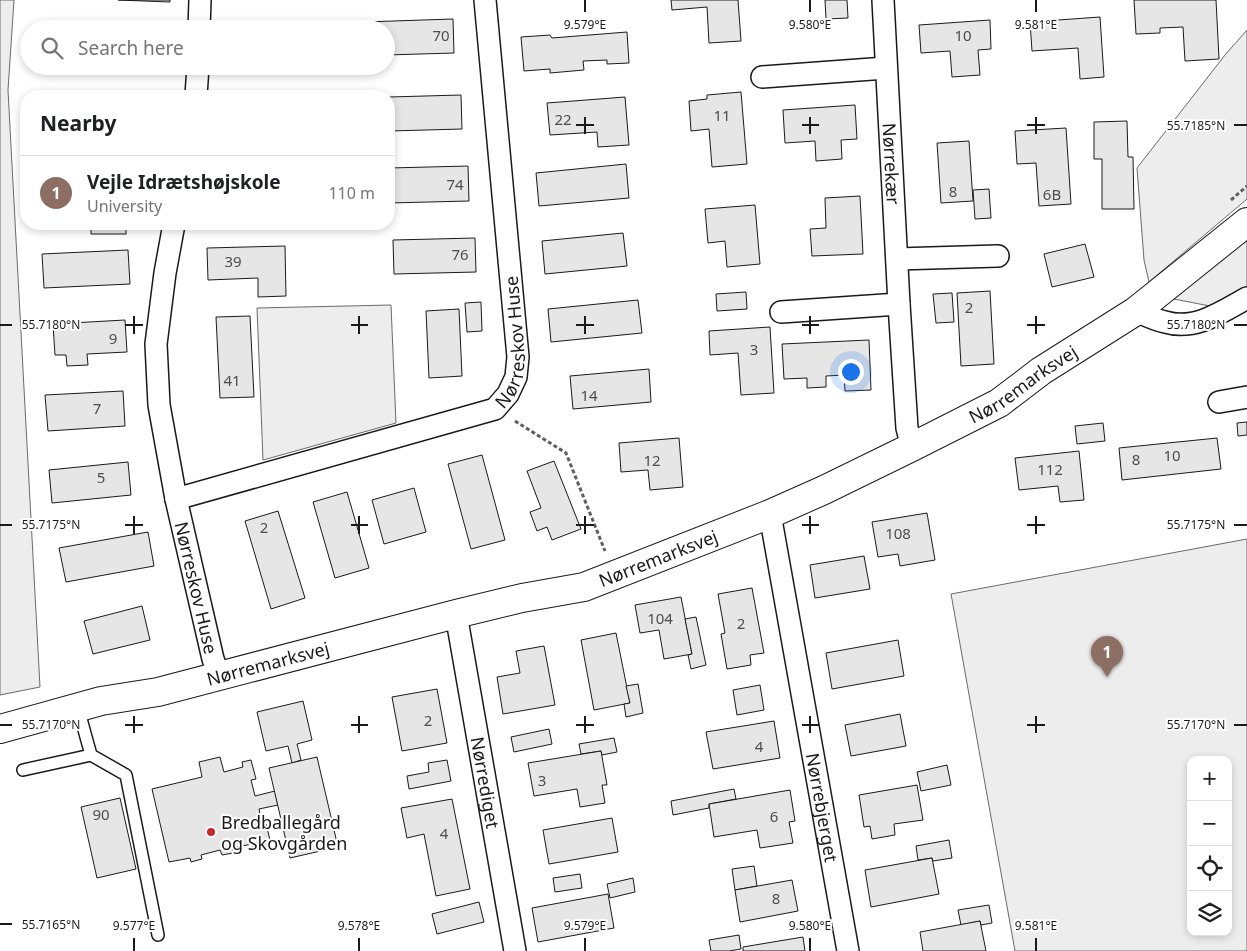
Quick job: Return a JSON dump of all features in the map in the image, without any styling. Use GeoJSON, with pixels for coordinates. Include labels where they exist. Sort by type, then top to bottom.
{"type":"FeatureCollection","features":[{"type":"Feature","properties":{"kind":"street"},"geometry":{"type":"LineString","coordinates":[[199,20],[200,0]]}},
{"type":"Feature","properties":{"kind":"street","name":"Nørreskov Huse"},"geometry":{"type":"LineString","coordinates":[[176,499],[495,408],[508,394],[516,377],[518,357],[485,0]]}},
{"type":"Feature","properties":{"kind":"street","name":"Nørrekær"},"geometry":{"type":"LineString","coordinates":[[883,0],[907,428],[912,447]]}},
{"type":"Feature","properties":{"kind":"street"},"geometry":{"type":"LineString","coordinates":[[762,77],[886,68]]}},
{"type":"Feature","properties":{"kind":"street"},"geometry":{"type":"LineString","coordinates":[[196,90],[197,75]]}},
{"type":"Feature","properties":{"kind":"street","name":"Nørremarksvej"},"geometry":{"type":"LineString","coordinates":[[0,729],[101,701],[158,692],[456,614],[522,598],[584,587],[770,514],[824,490],[999,403],[1041,371],[1136,311],[1247,222]]}},
{"type":"Feature","properties":{"kind":"street","name":"Nørreskov Huse"},"geometry":{"type":"LineString","coordinates":[[173,230],[165,273],[156,344],[159,405],[176,499],[213,659],[219,676]]}},
{"type":"Feature","properties":{"kind":"street"},"geometry":{"type":"LineString","coordinates":[[897,259],[998,256]]}},
{"type":"Feature","properties":{"kind":"street"},"geometry":{"type":"LineString","coordinates":[[1136,311],[1167,323],[1189,324],[1210,319],[1247,298]]}},
{"type":"Feature","properties":{"kind":"street"},"geometry":{"type":"LineString","coordinates":[[781,312],[899,304]]}},
{"type":"Feature","properties":{"kind":"street"},"geometry":{"type":"LineString","coordinates":[[1219,402],[1247,396]]}},
{"type":"Feature","properties":{"kind":"street","name":"Nørrebjerget"},"geometry":{"type":"LineString","coordinates":[[770,514],[848,951]]}},
{"type":"Feature","properties":{"kind":"street","name":"Nørrediget"},"geometry":{"type":"LineString","coordinates":[[456,614],[515,951]]}},
{"type":"Feature","properties":{"kind":"lane"},"geometry":{"type":"LineString","coordinates":[[77,707],[91,755]]}},
{"type":"Feature","properties":{"kind":"lane"},"geometry":{"type":"LineString","coordinates":[[23,770],[91,755],[126,775],[158,935]]}},
{"type":"Feature","properties":{"kind":"path"},"geometry":{"type":"LineString","coordinates":[[1226,204],[1247,186]]}},
{"type":"Feature","properties":{"kind":"path"},"geometry":{"type":"LineString","coordinates":[[495,408],[566,453],[607,556]]}},
{"type":"Feature","properties":{"kind":"shaded area"},"geometry":{"type":"Polygon","coordinates":[[[0,0],[14,0],[8,90],[40,687],[0,695],[0,0]]]}},
{"type":"Feature","properties":{"kind":"shaded area"},"geometry":{"type":"Polygon","coordinates":[[[1247,30],[1247,199],[1149,282],[1144,260],[1137,168],[1225,55],[1247,30]]]}},
{"type":"Feature","properties":{"kind":"shaded area"},"geometry":{"type":"Polygon","coordinates":[[[1247,237],[1247,292],[1220,308],[1174,299],[1247,237]]]}},
{"type":"Feature","properties":{"kind":"shaded area"},"geometry":{"type":"Polygon","coordinates":[[[391,305],[396,423],[263,460],[257,308],[391,305]]]}},
{"type":"Feature","properties":{"kind":"shaded area"},"geometry":{"type":"Polygon","coordinates":[[[1247,539],[1247,951],[1015,951],[951,594],[1247,539]]]}},
{"type":"Feature","properties":{"kind":"building"},"geometry":{"type":"Polygon","coordinates":[[[118,0],[170,0],[170,2],[118,0]]]}},
{"type":"Feature","properties":{"kind":"building"},"geometry":{"type":"Polygon","coordinates":[[[671,0],[738,0],[741,41],[709,43],[707,7],[672,10],[671,0]]]}},
{"type":"Feature","properties":{"kind":"building"},"geometry":{"type":"Polygon","coordinates":[[[825,0],[847,0],[848,18],[826,19],[825,0]]]}},
{"type":"Feature","properties":{"kind":"building"},"geometry":{"type":"Polygon","coordinates":[[[1134,0],[1216,0],[1219,59],[1185,61],[1183,27],[1160,28],[1160,33],[1136,34],[1134,0]]]}},
{"type":"Feature","properties":{"kind":"building"},"geometry":{"type":"Polygon","coordinates":[[[1100,17],[1104,77],[1080,79],[1078,48],[1032,51],[1030,22],[1100,17]]]}},
{"type":"Feature","properties":{"kind":"building"},"geometry":{"type":"Polygon","coordinates":[[[453,19],[454,53],[395,55],[395,21],[453,19]]]}},
{"type":"Feature","properties":{"kind":"building"},"geometry":{"type":"Polygon","coordinates":[[[990,20],[991,49],[978,50],[980,75],[952,77],[950,51],[921,53],[919,25],[990,20]]]}},
{"type":"Feature","properties":{"kind":"building"},"geometry":{"type":"Polygon","coordinates":[[[627,32],[629,63],[607,64],[607,60],[583,61],[584,70],[550,73],[550,69],[524,71],[521,37],[550,35],[552,38],[627,32]]]}},
{"type":"Feature","properties":{"kind":"building"},"geometry":{"type":"Polygon","coordinates":[[[741,92],[747,164],[712,167],[709,129],[691,131],[689,101],[707,99],[707,95],[741,92]]]}},
{"type":"Feature","properties":{"kind":"building"},"geometry":{"type":"Polygon","coordinates":[[[461,95],[462,129],[395,131],[395,97],[461,95]]]}},
{"type":"Feature","properties":{"kind":"building"},"geometry":{"type":"Polygon","coordinates":[[[625,97],[629,145],[598,147],[597,132],[550,135],[547,103],[625,97]]]}},
{"type":"Feature","properties":{"kind":"building"},"geometry":{"type":"Polygon","coordinates":[[[855,105],[857,139],[841,140],[842,159],[816,161],[815,141],[785,143],[783,110],[855,105]]]}},
{"type":"Feature","properties":{"kind":"building"},"geometry":{"type":"Polygon","coordinates":[[[1127,121],[1128,157],[1133,157],[1134,209],[1102,209],[1102,159],[1094,159],[1094,122],[1127,121]]]}},
{"type":"Feature","properties":{"kind":"building"},"geometry":{"type":"Polygon","coordinates":[[[1066,128],[1071,204],[1039,206],[1036,163],[1017,164],[1015,131],[1066,128]]]}},
{"type":"Feature","properties":{"kind":"building"},"geometry":{"type":"Polygon","coordinates":[[[969,141],[973,201],[941,203],[937,143],[969,141]]]}},
{"type":"Feature","properties":{"kind":"building"},"geometry":{"type":"Polygon","coordinates":[[[626,164],[629,198],[539,206],[536,173],[626,164]]]}},
{"type":"Feature","properties":{"kind":"building"},"geometry":{"type":"Polygon","coordinates":[[[468,166],[469,201],[395,203],[395,168],[468,166]]]}},
{"type":"Feature","properties":{"kind":"building"},"geometry":{"type":"Polygon","coordinates":[[[989,189],[991,218],[975,219],[973,190],[989,189]]]}},
{"type":"Feature","properties":{"kind":"building"},"geometry":{"type":"Polygon","coordinates":[[[860,196],[863,254],[812,256],[810,229],[826,228],[825,198],[860,196]]]}},
{"type":"Feature","properties":{"kind":"building"},"geometry":{"type":"Polygon","coordinates":[[[755,205],[760,264],[727,267],[725,241],[708,243],[705,209],[755,205]]]}},
{"type":"Feature","properties":{"kind":"building"},"geometry":{"type":"Polygon","coordinates":[[[91,230],[126,230],[126,234],[91,234],[91,230]]]}},
{"type":"Feature","properties":{"kind":"building"},"geometry":{"type":"Polygon","coordinates":[[[623,233],[627,266],[545,274],[542,241],[623,233]]]}},
{"type":"Feature","properties":{"kind":"building"},"geometry":{"type":"Polygon","coordinates":[[[475,238],[476,272],[394,274],[393,240],[475,238]]]}},
{"type":"Feature","properties":{"kind":"building"},"geometry":{"type":"Polygon","coordinates":[[[1085,244],[1094,277],[1052,287],[1044,254],[1085,244]]]}},
{"type":"Feature","properties":{"kind":"building"},"geometry":{"type":"Polygon","coordinates":[[[285,246],[286,296],[258,297],[258,278],[208,280],[207,248],[285,246]]]}},
{"type":"Feature","properties":{"kind":"building"},"geometry":{"type":"Polygon","coordinates":[[[128,250],[130,284],[44,288],[42,254],[128,250]]]}},
{"type":"Feature","properties":{"kind":"building"},"geometry":{"type":"Polygon","coordinates":[[[990,291],[994,364],[961,366],[957,293],[990,291]]]}},
{"type":"Feature","properties":{"kind":"building"},"geometry":{"type":"Polygon","coordinates":[[[746,292],[747,309],[717,311],[716,294],[746,292]]]}},
{"type":"Feature","properties":{"kind":"building"},"geometry":{"type":"Polygon","coordinates":[[[952,293],[954,322],[936,323],[933,294],[952,293]]]}},
{"type":"Feature","properties":{"kind":"building"},"geometry":{"type":"Polygon","coordinates":[[[638,300],[642,333],[551,342],[548,309],[638,300]]]}},
{"type":"Feature","properties":{"kind":"building"},"geometry":{"type":"Polygon","coordinates":[[[481,302],[482,331],[467,332],[465,303],[481,302]]]}},
{"type":"Feature","properties":{"kind":"building"},"geometry":{"type":"Polygon","coordinates":[[[459,309],[462,376],[429,378],[426,311],[459,309]]]}},
{"type":"Feature","properties":{"kind":"building"},"geometry":{"type":"Polygon","coordinates":[[[250,316],[254,397],[220,398],[216,317],[250,316]]]}},
{"type":"Feature","properties":{"kind":"building"},"geometry":{"type":"Polygon","coordinates":[[[125,320],[127,352],[87,354],[88,365],[67,366],[66,355],[55,355],[53,324],[125,320]]]}},
{"type":"Feature","properties":{"kind":"building"},"geometry":{"type":"Polygon","coordinates":[[[770,327],[774,393],[741,395],[738,353],[710,355],[709,331],[770,327]]]}},
{"type":"Feature","properties":{"kind":"building"},"geometry":{"type":"Polygon","coordinates":[[[869,340],[871,390],[845,391],[844,375],[826,376],[826,387],[807,388],[807,378],[784,379],[782,344],[869,340]]]}},
{"type":"Feature","properties":{"kind":"building"},"geometry":{"type":"Polygon","coordinates":[[[649,369],[651,402],[573,409],[570,376],[649,369]]]}},
{"type":"Feature","properties":{"kind":"building"},"geometry":{"type":"Polygon","coordinates":[[[123,391],[125,426],[48,431],[45,395],[123,391]]]}},
{"type":"Feature","properties":{"kind":"building"},"geometry":{"type":"Polygon","coordinates":[[[1247,422],[1247,435],[1238,436],[1237,423],[1247,422]]]}},
{"type":"Feature","properties":{"kind":"building"},"geometry":{"type":"Polygon","coordinates":[[[1103,423],[1105,441],[1077,444],[1075,426],[1103,423]]]}},
{"type":"Feature","properties":{"kind":"building"},"geometry":{"type":"Polygon","coordinates":[[[679,438],[683,487],[650,490],[648,470],[621,472],[619,443],[679,438]]]}},
{"type":"Feature","properties":{"kind":"building"},"geometry":{"type":"Polygon","coordinates":[[[1217,438],[1221,469],[1122,480],[1119,448],[1217,438]]]}},
{"type":"Feature","properties":{"kind":"building"},"geometry":{"type":"Polygon","coordinates":[[[1079,451],[1084,500],[1060,502],[1058,486],[1019,490],[1015,458],[1079,451]]]}},
{"type":"Feature","properties":{"kind":"building"},"geometry":{"type":"Polygon","coordinates":[[[482,455],[505,540],[471,549],[448,464],[482,455]]]}},
{"type":"Feature","properties":{"kind":"building"},"geometry":{"type":"Polygon","coordinates":[[[554,461],[581,529],[552,540],[547,527],[537,531],[530,512],[541,508],[527,471],[554,461]]]}},
{"type":"Feature","properties":{"kind":"building"},"geometry":{"type":"Polygon","coordinates":[[[128,462],[131,495],[52,503],[49,470],[128,462]]]}},
{"type":"Feature","properties":{"kind":"building"},"geometry":{"type":"Polygon","coordinates":[[[414,488],[426,532],[384,544],[372,500],[414,488]]]}},
{"type":"Feature","properties":{"kind":"building"},"geometry":{"type":"Polygon","coordinates":[[[347,492],[369,568],[335,578],[313,502],[347,492]]]}},
{"type":"Feature","properties":{"kind":"building"},"geometry":{"type":"Polygon","coordinates":[[[278,511],[305,598],[271,609],[245,521],[278,511]]]}},
{"type":"Feature","properties":{"kind":"building"},"geometry":{"type":"Polygon","coordinates":[[[927,513],[935,560],[900,566],[898,554],[878,557],[872,522],[927,513]]]}},
{"type":"Feature","properties":{"kind":"building"},"geometry":{"type":"Polygon","coordinates":[[[148,532],[154,566],[66,582],[59,548],[148,532]]]}},
{"type":"Feature","properties":{"kind":"building"},"geometry":{"type":"Polygon","coordinates":[[[864,556],[870,589],[815,598],[810,565],[864,556]]]}},
{"type":"Feature","properties":{"kind":"building"},"geometry":{"type":"Polygon","coordinates":[[[752,588],[764,653],[750,655],[751,665],[727,669],[721,634],[725,633],[718,594],[752,588]]]}},
{"type":"Feature","properties":{"kind":"building"},"geometry":{"type":"Polygon","coordinates":[[[681,597],[692,654],[664,659],[659,630],[640,633],[635,605],[681,597]]]}},
{"type":"Feature","properties":{"kind":"building"},"geometry":{"type":"Polygon","coordinates":[[[142,606],[150,640],[93,654],[84,621],[142,606]]]}},
{"type":"Feature","properties":{"kind":"building"},"geometry":{"type":"Polygon","coordinates":[[[696,617],[706,665],[691,669],[688,655],[692,654],[685,619],[696,617]]]}},
{"type":"Feature","properties":{"kind":"building"},"geometry":{"type":"Polygon","coordinates":[[[616,633],[630,703],[594,710],[581,640],[616,633]]]}},
{"type":"Feature","properties":{"kind":"building"},"geometry":{"type":"Polygon","coordinates":[[[898,640],[904,676],[832,689],[826,653],[898,640]]]}},
{"type":"Feature","properties":{"kind":"building"},"geometry":{"type":"Polygon","coordinates":[[[544,646],[555,705],[503,714],[497,677],[520,673],[516,651],[544,646]]]}},
{"type":"Feature","properties":{"kind":"building"},"geometry":{"type":"Polygon","coordinates":[[[638,684],[643,713],[626,717],[624,704],[630,703],[626,686],[638,684]]]}},
{"type":"Feature","properties":{"kind":"building"},"geometry":{"type":"Polygon","coordinates":[[[760,685],[764,710],[737,715],[733,690],[760,685]]]}},
{"type":"Feature","properties":{"kind":"building"},"geometry":{"type":"Polygon","coordinates":[[[437,689],[447,743],[402,751],[392,697],[437,689]]]}},
{"type":"Feature","properties":{"kind":"building"},"geometry":{"type":"Polygon","coordinates":[[[303,701],[312,740],[297,744],[301,760],[292,763],[288,746],[266,751],[257,712],[303,701]]]}},
{"type":"Feature","properties":{"kind":"building"},"geometry":{"type":"Polygon","coordinates":[[[900,714],[906,746],[851,756],[845,725],[900,714]]]}},
{"type":"Feature","properties":{"kind":"building"},"geometry":{"type":"Polygon","coordinates":[[[774,721],[780,758],[713,769],[706,732],[774,721]]]}},
{"type":"Feature","properties":{"kind":"building"},"geometry":{"type":"Polygon","coordinates":[[[549,729],[552,744],[514,752],[511,737],[549,729]]]}},
{"type":"Feature","properties":{"kind":"building"},"geometry":{"type":"Polygon","coordinates":[[[614,738],[617,752],[602,755],[601,751],[581,754],[579,744],[614,738]]]}},
{"type":"Feature","properties":{"kind":"building"},"geometry":{"type":"Polygon","coordinates":[[[601,751],[607,785],[602,785],[605,803],[580,807],[577,789],[534,796],[528,763],[601,751]]]}},
{"type":"Feature","properties":{"kind":"building"},"geometry":{"type":"Polygon","coordinates":[[[220,757],[224,772],[243,767],[242,762],[251,760],[256,779],[251,780],[255,796],[275,791],[278,805],[259,809],[262,825],[266,824],[271,844],[253,848],[252,844],[232,848],[233,853],[222,855],[220,850],[201,855],[202,859],[191,862],[190,858],[169,862],[152,789],[202,777],[199,762],[220,757]]]}},
{"type":"Feature","properties":{"kind":"building"},"geometry":{"type":"Polygon","coordinates":[[[317,757],[338,847],[290,858],[269,768],[317,757]]]}},
{"type":"Feature","properties":{"kind":"building"},"geometry":{"type":"Polygon","coordinates":[[[447,760],[451,781],[409,789],[407,776],[429,772],[428,763],[447,760]]]}},
{"type":"Feature","properties":{"kind":"building"},"geometry":{"type":"Polygon","coordinates":[[[947,765],[951,785],[921,791],[917,772],[947,765]]]}},
{"type":"Feature","properties":{"kind":"building"},"geometry":{"type":"Polygon","coordinates":[[[917,785],[923,820],[894,824],[895,835],[872,839],[870,826],[864,827],[859,795],[917,785]]]}},
{"type":"Feature","properties":{"kind":"building"},"geometry":{"type":"Polygon","coordinates":[[[734,789],[736,799],[709,804],[709,808],[673,815],[671,801],[734,789]]]}},
{"type":"Feature","properties":{"kind":"building"},"geometry":{"type":"Polygon","coordinates":[[[790,790],[795,821],[789,822],[793,843],[760,848],[757,830],[714,837],[709,804],[790,790]]]}},
{"type":"Feature","properties":{"kind":"building"},"geometry":{"type":"Polygon","coordinates":[[[120,798],[136,869],[97,878],[81,807],[120,798]]]}},
{"type":"Feature","properties":{"kind":"building"},"geometry":{"type":"Polygon","coordinates":[[[452,799],[470,889],[436,896],[424,834],[407,838],[401,808],[452,799]]]}},
{"type":"Feature","properties":{"kind":"building"},"geometry":{"type":"Polygon","coordinates":[[[612,818],[618,852],[549,864],[543,830],[612,818]]]}},
{"type":"Feature","properties":{"kind":"building"},"geometry":{"type":"Polygon","coordinates":[[[949,840],[952,858],[933,861],[932,858],[918,860],[916,846],[949,840]]]}},
{"type":"Feature","properties":{"kind":"building"},"geometry":{"type":"Polygon","coordinates":[[[932,858],[939,894],[871,907],[865,870],[932,858]]]}},
{"type":"Feature","properties":{"kind":"building"},"geometry":{"type":"Polygon","coordinates":[[[754,866],[757,886],[735,890],[732,869],[754,866]]]}},
{"type":"Feature","properties":{"kind":"building"},"geometry":{"type":"Polygon","coordinates":[[[580,874],[582,888],[555,892],[553,878],[580,874]]]}},
{"type":"Feature","properties":{"kind":"building"},"geometry":{"type":"Polygon","coordinates":[[[633,878],[635,892],[610,898],[607,884],[633,878]]]}},
{"type":"Feature","properties":{"kind":"building"},"geometry":{"type":"Polygon","coordinates":[[[792,880],[798,911],[740,922],[735,890],[792,880]]]}},
{"type":"Feature","properties":{"kind":"building"},"geometry":{"type":"Polygon","coordinates":[[[608,894],[614,928],[538,942],[532,908],[608,894]]]}},
{"type":"Feature","properties":{"kind":"building"},"geometry":{"type":"Polygon","coordinates":[[[479,902],[484,922],[437,934],[432,914],[479,902]]]}},
{"type":"Feature","properties":{"kind":"building"},"geometry":{"type":"Polygon","coordinates":[[[989,905],[992,923],[981,925],[980,921],[961,925],[958,910],[989,905]]]}},
{"type":"Feature","properties":{"kind":"building"},"geometry":{"type":"Polygon","coordinates":[[[980,921],[986,951],[923,951],[920,932],[980,921]]]}},
{"type":"Feature","properties":{"kind":"building"},"geometry":{"type":"Polygon","coordinates":[[[739,935],[741,949],[711,951],[709,940],[739,935]]]}},
{"type":"Feature","properties":{"kind":"building"},"geometry":{"type":"Polygon","coordinates":[[[803,937],[805,951],[743,951],[743,947],[803,937]]]}},
{"type":"Feature","properties":{"kind":"place","name":"Vejle Idrætshøjskole"},"geometry":{"type":"Point","coordinates":[1107,677]}},
{"type":"Feature","properties":{"kind":"place","name":"Bredballegård og Skovgården"},"geometry":{"type":"Point","coordinates":[211,832]}}]}
